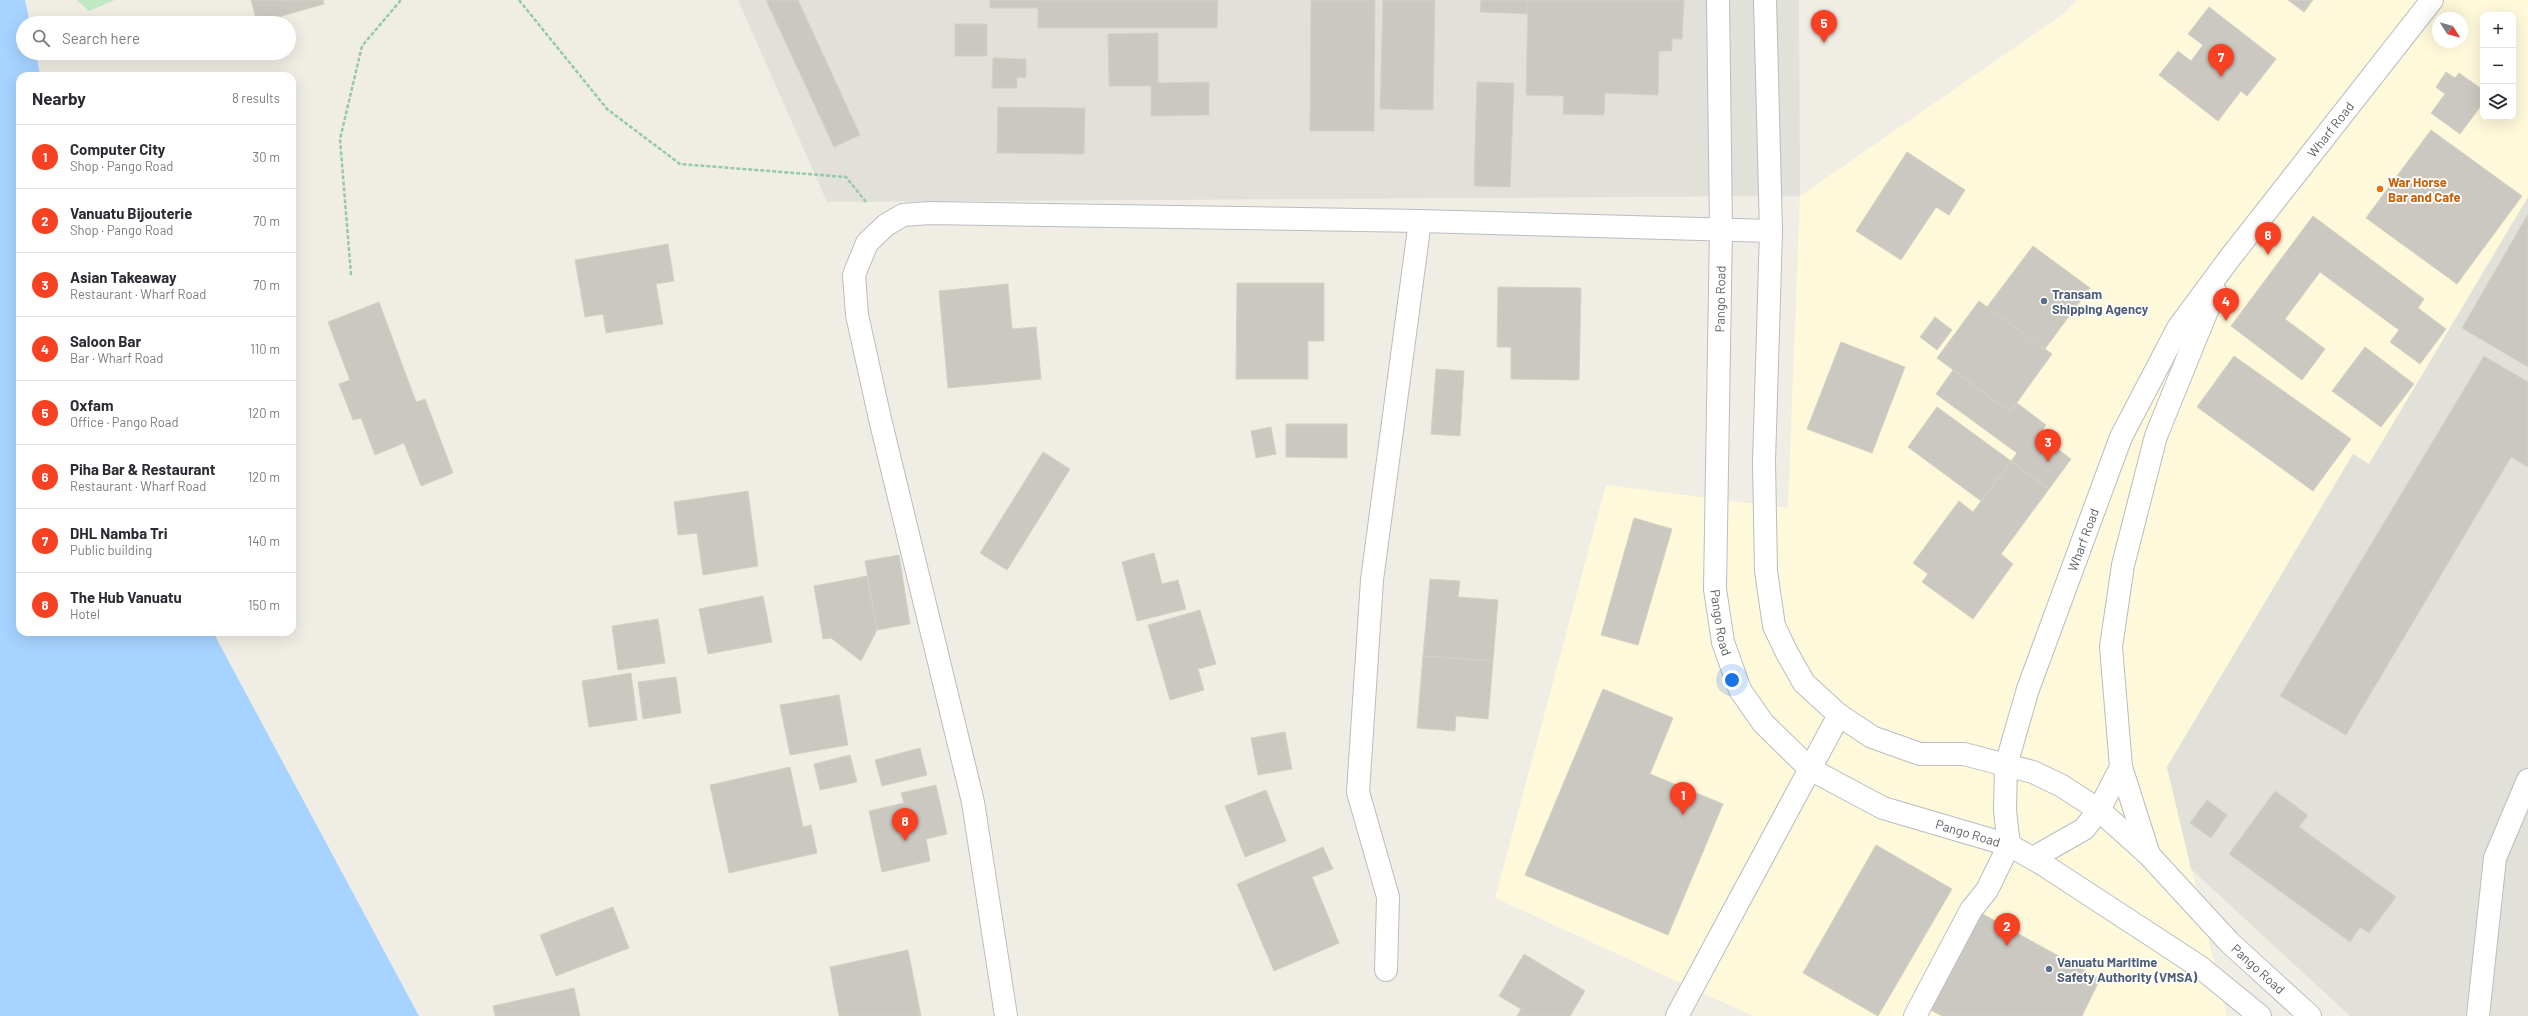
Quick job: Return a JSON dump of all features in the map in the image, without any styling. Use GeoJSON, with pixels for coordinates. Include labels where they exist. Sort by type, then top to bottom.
{"type":"FeatureCollection","features":[{"type":"Feature","properties":{"kind":"street","name":"Pango Road"},"geometry":{"type":"LineString","coordinates":[[1718,0],[1721,228],[1715,589],[1723,642],[1740,690],[1763,723],[1810,769],[1882,808],[2009,845],[2033,858],[2200,967],[2260,1016]]}},
{"type":"Feature","properties":{"kind":"street","name":"Pango Road"},"geometry":{"type":"LineString","coordinates":[[1765,0],[1771,231],[1764,462],[1766,571],[1773,619],[1787,654],[1804,683],[1839,715],[1872,737],[1920,754],[1964,754],[2033,772],[2062,786],[2099,810],[2149,855],[2230,943],[2310,1016]]}},
{"type":"Feature","properties":{"kind":"street","name":"Wharf Road"},"geometry":{"type":"LineString","coordinates":[[2009,845],[2005,811],[2006,765],[2028,689],[2121,437],[2178,328],[2229,259],[2432,0]]}},
{"type":"Feature","properties":{"kind":"street"},"geometry":{"type":"LineString","coordinates":[[1006,1016],[973,802],[882,426],[857,315],[854,275],[867,243],[886,225],[903,215],[930,213],[1420,221],[1721,228],[1771,231]]}},
{"type":"Feature","properties":{"kind":"street"},"geometry":{"type":"LineString","coordinates":[[1386,970],[1388,897],[1358,792],[1372,580],[1420,221]]}},
{"type":"Feature","properties":{"kind":"street","name":"Wharf Road"},"geometry":{"type":"LineString","coordinates":[[2149,855],[2121,767],[2111,647],[2123,565],[2156,436],[2229,259]]}},
{"type":"Feature","properties":{"kind":"street"},"geometry":{"type":"LineString","coordinates":[[1677,1016],[1839,715]]}},
{"type":"Feature","properties":{"kind":"street"},"geometry":{"type":"LineString","coordinates":[[2033,858],[2084,829],[2099,810],[2121,767]]}},
{"type":"Feature","properties":{"kind":"street"},"geometry":{"type":"LineString","coordinates":[[2478,1016],[2494,858],[2528,780]]}},
{"type":"Feature","properties":{"kind":"street"},"geometry":{"type":"LineString","coordinates":[[1915,1016],[1971,910],[1987,890],[2009,845]]}},
{"type":"Feature","properties":{"kind":"path"},"geometry":{"type":"LineString","coordinates":[[351,275],[340,139],[362,46],[401,0]]}},
{"type":"Feature","properties":{"kind":"path"},"geometry":{"type":"LineString","coordinates":[[519,0],[608,109],[680,164],[846,177],[886,225]]}},
{"type":"Feature","properties":{"kind":"shaded area"},"geometry":{"type":"Polygon","coordinates":[[[738,0],[1799,0],[1800,196],[827,202],[738,0]]]}},
{"type":"Feature","properties":{"kind":"shaded area"},"geometry":{"type":"Polygon","coordinates":[[[2077,0],[2528,0],[2528,197],[2369,464],[2353,454],[2167,767],[2227,1016],[1753,1016],[1495,898],[1606,485],[1788,508],[1800,196],[2063,14],[2077,0]]]}},
{"type":"Feature","properties":{"kind":"shaded area"},"geometry":{"type":"Polygon","coordinates":[[[2528,197],[2528,1016],[2350,1016],[2191,869],[2167,767],[2353,454],[2369,464],[2528,197]]]}},
{"type":"Feature","properties":{"kind":"green space"},"geometry":{"type":"Polygon","coordinates":[[[77,0],[115,0],[89,11],[77,0]]]}},
{"type":"Feature","properties":{"kind":"water"},"geometry":{"type":"Polygon","coordinates":[[[0,0],[25,0],[28,16],[16,16],[16,60],[37,60],[39,72],[16,72],[16,636],[215,636],[419,1016],[0,1016],[0,0]]]}},
{"type":"Feature","properties":{"kind":"building"},"geometry":{"type":"Polygon","coordinates":[[[251,0],[323,0],[324,4],[282,16],[255,16],[251,0]]]}},
{"type":"Feature","properties":{"kind":"building"},"geometry":{"type":"Polygon","coordinates":[[[766,0],[798,0],[860,135],[834,147],[766,0]]]}},
{"type":"Feature","properties":{"kind":"building"},"geometry":{"type":"Polygon","coordinates":[[[990,0],[1218,0],[1217,28],[1038,28],[1038,8],[990,8],[990,0]]]}},
{"type":"Feature","properties":{"kind":"building"},"geometry":{"type":"Polygon","coordinates":[[[1311,0],[1375,0],[1374,131],[1310,131],[1311,0]]]}},
{"type":"Feature","properties":{"kind":"building"},"geometry":{"type":"Polygon","coordinates":[[[1383,0],[1435,0],[1433,110],[1380,109],[1383,0]]]}},
{"type":"Feature","properties":{"kind":"building"},"geometry":{"type":"Polygon","coordinates":[[[1481,0],[1528,0],[1528,14],[1480,12],[1481,0]]]}},
{"type":"Feature","properties":{"kind":"building"},"geometry":{"type":"Polygon","coordinates":[[[1528,0],[1684,0],[1682,39],[1672,39],[1672,51],[1659,51],[1658,95],[1605,93],[1604,115],[1563,114],[1564,96],[1526,95],[1528,0]]]}},
{"type":"Feature","properties":{"kind":"building"},"geometry":{"type":"Polygon","coordinates":[[[2288,0],[2313,0],[2304,12],[2288,0]]]}},
{"type":"Feature","properties":{"kind":"building"},"geometry":{"type":"Polygon","coordinates":[[[2209,7],[2276,59],[2247,96],[2241,91],[2218,121],[2159,75],[2178,51],[2191,61],[2203,45],[2188,34],[2209,7]]]}},
{"type":"Feature","properties":{"kind":"building"},"geometry":{"type":"Polygon","coordinates":[[[955,24],[987,24],[987,56],[955,56],[955,24]]]}},
{"type":"Feature","properties":{"kind":"building"},"geometry":{"type":"Polygon","coordinates":[[[1158,33],[1158,83],[1209,82],[1209,115],[1151,116],[1151,86],[1109,86],[1108,34],[1158,33]]]}},
{"type":"Feature","properties":{"kind":"building"},"geometry":{"type":"Polygon","coordinates":[[[993,58],[1026,59],[1026,78],[1017,77],[1017,88],[992,88],[993,58]]]}},
{"type":"Feature","properties":{"kind":"building"},"geometry":{"type":"Polygon","coordinates":[[[2446,72],[2455,78],[2459,73],[2480,88],[2480,107],[2460,134],[2431,113],[2445,94],[2436,87],[2446,72]]]}},
{"type":"Feature","properties":{"kind":"building"},"geometry":{"type":"Polygon","coordinates":[[[1477,82],[1514,83],[1510,187],[1474,186],[1477,82]]]}},
{"type":"Feature","properties":{"kind":"building"},"geometry":{"type":"Polygon","coordinates":[[[998,107],[1085,108],[1084,154],[997,153],[998,107]]]}},
{"type":"Feature","properties":{"kind":"building"},"geometry":{"type":"Polygon","coordinates":[[[2431,130],[2522,196],[2457,284],[2366,218],[2431,130]]]}},
{"type":"Feature","properties":{"kind":"building"},"geometry":{"type":"Polygon","coordinates":[[[1907,152],[1965,190],[1949,215],[1936,207],[1901,260],[1856,231],[1907,152]]]}},
{"type":"Feature","properties":{"kind":"building"},"geometry":{"type":"Polygon","coordinates":[[[2528,214],[2528,367],[2462,328],[2528,214]]]}},
{"type":"Feature","properties":{"kind":"building"},"geometry":{"type":"Polygon","coordinates":[[[2313,216],[2424,299],[2418,308],[2446,329],[2420,364],[2390,342],[2399,330],[2320,272],[2285,319],[2325,349],[2302,380],[2231,326],[2313,216]]]}},
{"type":"Feature","properties":{"kind":"building"},"geometry":{"type":"Polygon","coordinates":[[[668,244],[674,281],[656,284],[663,324],[606,333],[603,314],[585,317],[575,260],[668,244]]]}},
{"type":"Feature","properties":{"kind":"building"},"geometry":{"type":"Polygon","coordinates":[[[2033,246],[2090,288],[2044,350],[1987,307],[2033,246]]]}},
{"type":"Feature","properties":{"kind":"building"},"geometry":{"type":"Polygon","coordinates":[[[1237,283],[1324,283],[1324,341],[1308,341],[1308,379],[1236,379],[1237,283]]]}},
{"type":"Feature","properties":{"kind":"building"},"geometry":{"type":"Polygon","coordinates":[[[1008,284],[1012,329],[1036,327],[1041,379],[948,388],[939,291],[1008,284]]]}},
{"type":"Feature","properties":{"kind":"building"},"geometry":{"type":"Polygon","coordinates":[[[1498,287],[1581,288],[1579,380],[1511,379],[1511,347],[1497,347],[1498,287]]]}},
{"type":"Feature","properties":{"kind":"building"},"geometry":{"type":"Polygon","coordinates":[[[1979,301],[2052,354],[2010,412],[1937,358],[1979,301]]]}},
{"type":"Feature","properties":{"kind":"building"},"geometry":{"type":"Polygon","coordinates":[[[379,302],[416,402],[425,399],[453,473],[421,486],[404,443],[375,455],[361,418],[353,420],[339,384],[350,380],[328,322],[379,302]]]}},
{"type":"Feature","properties":{"kind":"building"},"geometry":{"type":"Polygon","coordinates":[[[1935,317],[1952,330],[1937,350],[1920,337],[1935,317]]]}},
{"type":"Feature","properties":{"kind":"building"},"geometry":{"type":"Polygon","coordinates":[[[1841,342],[1905,367],[1872,453],[1807,429],[1841,342]]]}},
{"type":"Feature","properties":{"kind":"building"},"geometry":{"type":"Polygon","coordinates":[[[2365,347],[2414,384],[2381,427],[2332,391],[2365,347]]]}},
{"type":"Feature","properties":{"kind":"building"},"geometry":{"type":"Polygon","coordinates":[[[2234,356],[2351,439],[2313,491],[2197,407],[2234,356]]]}},
{"type":"Feature","properties":{"kind":"building"},"geometry":{"type":"Polygon","coordinates":[[[2484,356],[2528,382],[2528,467],[2511,457],[2346,735],[2280,696],[2484,356]]]}},
{"type":"Feature","properties":{"kind":"building"},"geometry":{"type":"Polygon","coordinates":[[[1436,369],[1464,371],[1460,436],[1431,434],[1436,369]]]}},
{"type":"Feature","properties":{"kind":"building"},"geometry":{"type":"Polygon","coordinates":[[[1953,370],[2010,412],[2017,403],[2046,425],[2039,435],[2071,459],[2049,489],[2011,461],[2017,453],[1936,394],[1953,370]]]}},
{"type":"Feature","properties":{"kind":"building"},"geometry":{"type":"Polygon","coordinates":[[[1937,407],[2011,461],[1981,501],[1908,447],[1937,407]]]}},
{"type":"Feature","properties":{"kind":"building"},"geometry":{"type":"Polygon","coordinates":[[[1286,424],[1347,424],[1347,458],[1286,457],[1286,424]]]}},
{"type":"Feature","properties":{"kind":"building"},"geometry":{"type":"Polygon","coordinates":[[[1271,427],[1276,454],[1256,458],[1251,431],[1271,427]]]}},
{"type":"Feature","properties":{"kind":"building"},"geometry":{"type":"Polygon","coordinates":[[[1043,452],[1070,469],[1007,570],[980,553],[1043,452]]]}},
{"type":"Feature","properties":{"kind":"building"},"geometry":{"type":"Polygon","coordinates":[[[2011,461],[2049,489],[2001,554],[2013,564],[1973,619],[1922,582],[1928,574],[1913,563],[1959,501],[1973,512],[2011,461]]]}},
{"type":"Feature","properties":{"kind":"building"},"geometry":{"type":"Polygon","coordinates":[[[748,491],[758,566],[703,575],[697,533],[678,535],[674,502],[748,491]]]}},
{"type":"Feature","properties":{"kind":"building"},"geometry":{"type":"Polygon","coordinates":[[[1634,518],[1672,529],[1638,645],[1601,635],[1634,518]]]}},
{"type":"Feature","properties":{"kind":"building"},"geometry":{"type":"Polygon","coordinates":[[[1154,553],[1162,584],[1178,580],[1186,609],[1137,621],[1122,562],[1154,553]]]}},
{"type":"Feature","properties":{"kind":"building"},"geometry":{"type":"Polygon","coordinates":[[[899,555],[910,624],[877,630],[865,561],[899,555]]]}},
{"type":"Feature","properties":{"kind":"building"},"geometry":{"type":"Polygon","coordinates":[[[867,576],[877,630],[861,661],[831,638],[823,639],[814,586],[867,576]]]}},
{"type":"Feature","properties":{"kind":"building"},"geometry":{"type":"Polygon","coordinates":[[[1430,579],[1460,581],[1458,597],[1498,600],[1493,661],[1423,656],[1430,579]]]}},
{"type":"Feature","properties":{"kind":"building"},"geometry":{"type":"Polygon","coordinates":[[[763,596],[772,642],[708,654],[699,609],[763,596]]]}},
{"type":"Feature","properties":{"kind":"building"},"geometry":{"type":"Polygon","coordinates":[[[1200,610],[1216,664],[1198,669],[1204,690],[1170,700],[1148,625],[1200,610]]]}},
{"type":"Feature","properties":{"kind":"building"},"geometry":{"type":"Polygon","coordinates":[[[658,619],[665,663],[618,670],[612,626],[658,619]]]}},
{"type":"Feature","properties":{"kind":"building"},"geometry":{"type":"Polygon","coordinates":[[[1423,656],[1493,661],[1488,719],[1456,716],[1455,731],[1417,728],[1423,656]]]}},
{"type":"Feature","properties":{"kind":"building"},"geometry":{"type":"Polygon","coordinates":[[[631,673],[637,720],[589,727],[582,681],[631,673]]]}},
{"type":"Feature","properties":{"kind":"building"},"geometry":{"type":"Polygon","coordinates":[[[676,677],[681,713],[643,719],[638,682],[676,677]]]}},
{"type":"Feature","properties":{"kind":"building"},"geometry":{"type":"Polygon","coordinates":[[[1603,689],[1673,718],[1650,774],[1723,804],[1668,935],[1525,875],[1603,689]]]}},
{"type":"Feature","properties":{"kind":"building"},"geometry":{"type":"Polygon","coordinates":[[[839,695],[848,745],[790,755],[780,705],[839,695]]]}},
{"type":"Feature","properties":{"kind":"building"},"geometry":{"type":"Polygon","coordinates":[[[1285,732],[1292,769],[1258,775],[1251,738],[1285,732]]]}},
{"type":"Feature","properties":{"kind":"building"},"geometry":{"type":"Polygon","coordinates":[[[920,748],[927,775],[882,786],[875,760],[920,748]]]}},
{"type":"Feature","properties":{"kind":"building"},"geometry":{"type":"Polygon","coordinates":[[[850,755],[857,782],[820,790],[814,764],[850,755]]]}},
{"type":"Feature","properties":{"kind":"building"},"geometry":{"type":"Polygon","coordinates":[[[790,767],[803,827],[811,825],[817,853],[729,873],[710,785],[790,767]]]}},
{"type":"Feature","properties":{"kind":"building"},"geometry":{"type":"Polygon","coordinates":[[[936,785],[947,834],[926,839],[930,861],[882,872],[869,811],[904,803],[901,793],[936,785]]]}},
{"type":"Feature","properties":{"kind":"building"},"geometry":{"type":"Polygon","coordinates":[[[1266,790],[1286,841],[1245,857],[1225,806],[1266,790]]]}},
{"type":"Feature","properties":{"kind":"building"},"geometry":{"type":"Polygon","coordinates":[[[2275,791],[2308,815],[2299,827],[2396,897],[2369,933],[2360,927],[2350,942],[2229,854],[2275,791]]]}},
{"type":"Feature","properties":{"kind":"building"},"geometry":{"type":"Polygon","coordinates":[[[2207,800],[2227,815],[2211,838],[2190,823],[2207,800]]]}},
{"type":"Feature","properties":{"kind":"building"},"geometry":{"type":"Polygon","coordinates":[[[1876,845],[1952,889],[1878,1016],[1803,973],[1876,845]]]}},
{"type":"Feature","properties":{"kind":"building"},"geometry":{"type":"Polygon","coordinates":[[[1323,847],[1333,869],[1312,877],[1339,943],[1274,971],[1237,884],[1323,847]]]}},
{"type":"Feature","properties":{"kind":"building"},"geometry":{"type":"Polygon","coordinates":[[[613,907],[629,948],[556,976],[540,935],[613,907]]]}},
{"type":"Feature","properties":{"kind":"building"},"geometry":{"type":"Polygon","coordinates":[[[1981,913],[2100,979],[2082,1016],[1942,1016],[1929,1009],[1981,913]]]}},
{"type":"Feature","properties":{"kind":"building"},"geometry":{"type":"Polygon","coordinates":[[[908,950],[921,1016],[839,1016],[830,967],[908,950]]]}},
{"type":"Feature","properties":{"kind":"building"},"geometry":{"type":"Polygon","coordinates":[[[1524,954],[1585,991],[1570,1016],[1517,1016],[1521,1009],[1499,996],[1524,954]]]}},
{"type":"Feature","properties":{"kind":"building"},"geometry":{"type":"Polygon","coordinates":[[[574,988],[580,1016],[495,1016],[493,1006],[574,988]]]}},
{"type":"Feature","properties":{"kind":"place","name":"Oxfam"},"geometry":{"type":"Point","coordinates":[1824,43]}},
{"type":"Feature","properties":{"kind":"place","name":"DHL Namba Tri"},"geometry":{"type":"Point","coordinates":[2221,77]}},
{"type":"Feature","properties":{"kind":"place","name":"War Horse Bar and Cafe"},"geometry":{"type":"Point","coordinates":[2380,189]}},
{"type":"Feature","properties":{"kind":"place","name":"Piha Bar & Restaurant"},"geometry":{"type":"Point","coordinates":[2268,255]}},
{"type":"Feature","properties":{"kind":"place","name":"Transam Shipping Agency"},"geometry":{"type":"Point","coordinates":[2044,301]}},
{"type":"Feature","properties":{"kind":"place","name":"Saloon Bar"},"geometry":{"type":"Point","coordinates":[2226,321]}},
{"type":"Feature","properties":{"kind":"place","name":"Asian Takeaway"},"geometry":{"type":"Point","coordinates":[2048,462]}},
{"type":"Feature","properties":{"kind":"place","name":"Computer City"},"geometry":{"type":"Point","coordinates":[1683,815]}},
{"type":"Feature","properties":{"kind":"place","name":"The Hub Vanuatu"},"geometry":{"type":"Point","coordinates":[905,841]}},
{"type":"Feature","properties":{"kind":"place","name":"Vanuatu Bijouterie"},"geometry":{"type":"Point","coordinates":[2007,946]}},
{"type":"Feature","properties":{"kind":"place","name":"Vanuatu Maritime Safety Authority (VMSA)"},"geometry":{"type":"Point","coordinates":[2049,969]}}]}
